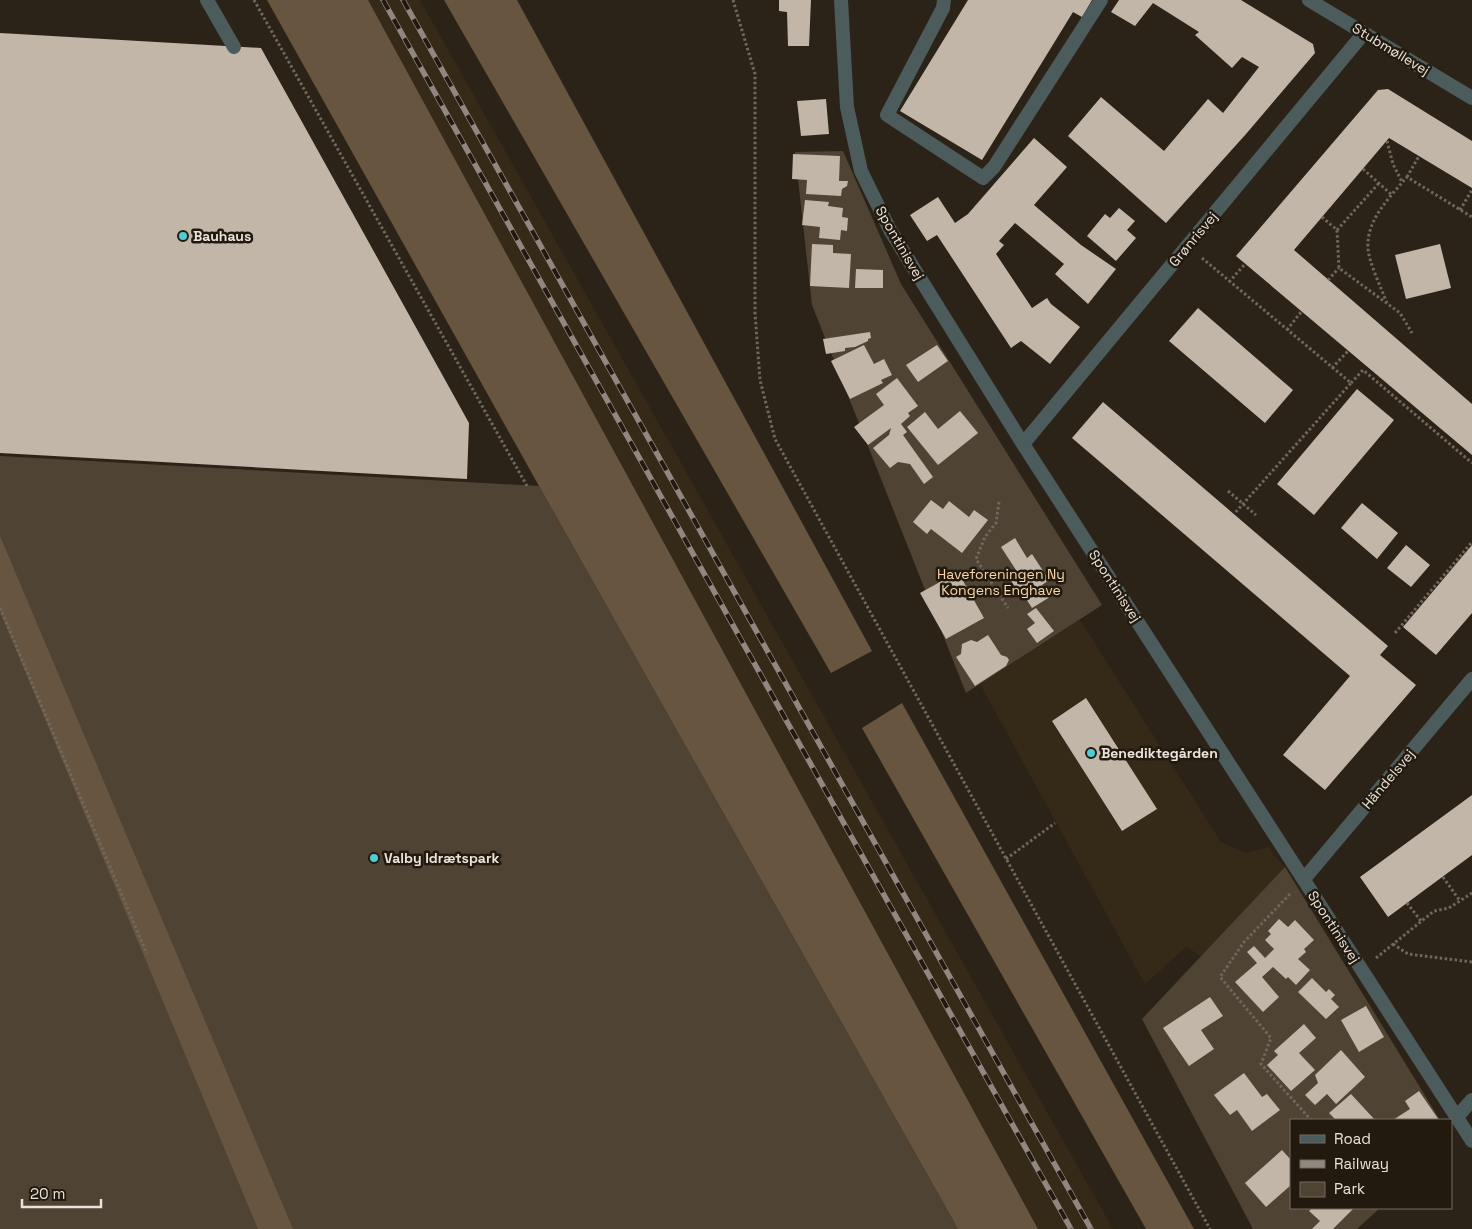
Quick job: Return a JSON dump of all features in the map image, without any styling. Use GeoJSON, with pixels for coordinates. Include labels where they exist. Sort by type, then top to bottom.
{"type":"FeatureCollection","features":[{"type":"Feature","properties":{"kind":"street"},"geometry":{"type":"LineString","coordinates":[[207,0],[234,47]]}},
{"type":"Feature","properties":{"kind":"street","name":"Spontinisvej"},"geometry":{"type":"LineString","coordinates":[[840,0],[847,107],[861,171],[890,230],[1023,444],[1472,1141]]}},
{"type":"Feature","properties":{"kind":"street"},"geometry":{"type":"LineString","coordinates":[[944,0],[943,8],[887,114],[983,178],[994,167],[1101,0]]}},
{"type":"Feature","properties":{"kind":"street","name":"Stubmøllevej"},"geometry":{"type":"LineString","coordinates":[[1309,0],[1472,98]]}},
{"type":"Feature","properties":{"kind":"street","name":"Grønrisvej"},"geometry":{"type":"LineString","coordinates":[[1023,444],[1364,33]]}},
{"type":"Feature","properties":{"kind":"street","name":"Händelsvej"},"geometry":{"type":"LineString","coordinates":[[1304,879],[1472,679]]}},
{"type":"Feature","properties":{"kind":"street"},"geometry":{"type":"LineString","coordinates":[[1457,1117],[1472,1100]]}},
{"type":"Feature","properties":{"kind":"path"},"geometry":{"type":"LineString","coordinates":[[254,0],[526,486]]}},
{"type":"Feature","properties":{"kind":"path"},"geometry":{"type":"LineString","coordinates":[[732,0],[755,74],[755,313],[760,380],[775,439],[1210,1229]]}},
{"type":"Feature","properties":{"kind":"path"},"geometry":{"type":"LineString","coordinates":[[1387,141],[1393,164],[1402,182]]}},
{"type":"Feature","properties":{"kind":"path"},"geometry":{"type":"LineString","coordinates":[[1387,303],[1378,283],[1368,248],[1372,224],[1407,177],[1419,156]]}},
{"type":"Feature","properties":{"kind":"path"},"geometry":{"type":"LineString","coordinates":[[1363,169],[1392,195]]}},
{"type":"Feature","properties":{"kind":"path"},"geometry":{"type":"LineString","coordinates":[[1407,177],[1472,217]]}},
{"type":"Feature","properties":{"kind":"path"},"geometry":{"type":"LineString","coordinates":[[1328,280],[1339,268],[1337,230],[1379,183]]}},
{"type":"Feature","properties":{"kind":"path"},"geometry":{"type":"LineString","coordinates":[[1460,210],[1472,190]]}},
{"type":"Feature","properties":{"kind":"path"},"geometry":{"type":"LineString","coordinates":[[1322,217],[1337,230]]}},
{"type":"Feature","properties":{"kind":"path"},"geometry":{"type":"LineString","coordinates":[[1229,282],[1245,264]]}},
{"type":"Feature","properties":{"kind":"path"},"geometry":{"type":"LineString","coordinates":[[1211,266],[1351,383]]}},
{"type":"Feature","properties":{"kind":"path"},"geometry":{"type":"LineString","coordinates":[[1339,268],[1400,313],[1412,333]]}},
{"type":"Feature","properties":{"kind":"path"},"geometry":{"type":"LineString","coordinates":[[1287,330],[1301,312]]}},
{"type":"Feature","properties":{"kind":"path"},"geometry":{"type":"LineString","coordinates":[[1332,368],[1348,351]]}},
{"type":"Feature","properties":{"kind":"path"},"geometry":{"type":"LineString","coordinates":[[1234,514],[1364,370],[1472,463]]}},
{"type":"Feature","properties":{"kind":"path"},"geometry":{"type":"LineString","coordinates":[[1228,491],[1256,514]]}},
{"type":"Feature","properties":{"kind":"path"},"geometry":{"type":"LineString","coordinates":[[999,502],[996,523],[985,537],[976,559],[1008,608]]}},
{"type":"Feature","properties":{"kind":"path"},"geometry":{"type":"LineString","coordinates":[[1395,634],[1472,542]]}},
{"type":"Feature","properties":{"kind":"path"},"geometry":{"type":"LineString","coordinates":[[0,608],[147,954]]}},
{"type":"Feature","properties":{"kind":"path"},"geometry":{"type":"LineString","coordinates":[[1006,859],[1055,823]]}},
{"type":"Feature","properties":{"kind":"path"},"geometry":{"type":"LineString","coordinates":[[1443,877],[1460,900]]}},
{"type":"Feature","properties":{"kind":"path"},"geometry":{"type":"LineString","coordinates":[[1304,879],[1244,942],[1220,977],[1271,1038],[1260,1064],[1310,1119]]}},
{"type":"Feature","properties":{"kind":"path"},"geometry":{"type":"LineString","coordinates":[[1360,967],[1382,954],[1434,911],[1450,908],[1472,892]]}},
{"type":"Feature","properties":{"kind":"path"},"geometry":{"type":"LineString","coordinates":[[1407,903],[1421,921]]}},
{"type":"Feature","properties":{"kind":"path"},"geometry":{"type":"LineString","coordinates":[[1393,944],[1408,954],[1472,962]]}},
{"type":"Feature","properties":{"kind":"shaded area"},"geometry":{"type":"Polygon","coordinates":[[[267,0],[368,0],[1038,1229],[958,1229],[267,0]]]}},
{"type":"Feature","properties":{"kind":"shaded area"},"geometry":{"type":"Polygon","coordinates":[[[368,0],[420,0],[1113,1229],[1038,1229],[368,0]]]}},
{"type":"Feature","properties":{"kind":"shaded area"},"geometry":{"type":"Polygon","coordinates":[[[444,0],[517,0],[872,651],[831,673],[444,0]]]}},
{"type":"Feature","properties":{"kind":"shaded area"},"geometry":{"type":"Polygon","coordinates":[[[0,536],[293,1229],[258,1229],[0,611],[0,536]]]}},
{"type":"Feature","properties":{"kind":"shaded area","name":"Benediktegården"},"geometry":{"type":"Polygon","coordinates":[[[1080,620],[1221,842],[1246,853],[1268,847],[1292,877],[1248,919],[1215,964],[1186,947],[1145,984],[980,684],[1080,620]]]}},
{"type":"Feature","properties":{"kind":"shaded area"},"geometry":{"type":"Polygon","coordinates":[[[902,703],[1194,1229],[1146,1229],[862,728],[902,703]]]}},
{"type":"Feature","properties":{"kind":"green space","name":"Haveforeningen Ny Kongens Enghave"},"geometry":{"type":"Polygon","coordinates":[[[843,151],[901,284],[1102,605],[966,693],[812,305],[795,152],[843,151]]]}},
{"type":"Feature","properties":{"kind":"green space","name":"Valby Idrætspark"},"geometry":{"type":"Polygon","coordinates":[[[0,456],[539,486],[958,1229],[0,1229],[0,456]]]}},
{"type":"Feature","properties":{"kind":"green space"},"geometry":{"type":"Polygon","coordinates":[[[1285,867],[1439,1119],[1290,1119],[1290,1209],[1379,1209],[1357,1229],[1253,1229],[1142,1019],[1285,867]]]}},
{"type":"Feature","properties":{"kind":"building"},"geometry":{"type":"Polygon","coordinates":[[[779,0],[811,0],[809,46],[788,46],[787,12],[779,11],[779,0]]]}},
{"type":"Feature","properties":{"kind":"building"},"geometry":{"type":"Polygon","coordinates":[[[968,0],[1092,0],[1082,17],[1073,12],[982,160],[900,111],[968,0]]]}},
{"type":"Feature","properties":{"kind":"building"},"geometry":{"type":"Polygon","coordinates":[[[1119,0],[1241,0],[1313,44],[1315,53],[1166,223],[1068,136],[1101,97],[1164,151],[1208,99],[1223,113],[1259,67],[1242,57],[1232,68],[1195,35],[1199,32],[1153,3],[1135,26],[1111,12],[1119,0]]]}},
{"type":"Feature","properties":{"kind":"building","name":"Bauhaus"},"geometry":{"type":"Polygon","coordinates":[[[0,33],[261,48],[469,423],[467,479],[0,453],[0,33]]]}},
{"type":"Feature","properties":{"kind":"building"},"geometry":{"type":"Polygon","coordinates":[[[1388,89],[1472,141],[1472,188],[1389,138],[1294,250],[1472,404],[1472,455],[1236,256],[1378,90],[1388,89]]]}},
{"type":"Feature","properties":{"kind":"building"},"geometry":{"type":"Polygon","coordinates":[[[826,99],[829,134],[801,136],[797,101],[826,99]]]}},
{"type":"Feature","properties":{"kind":"building"},"geometry":{"type":"Polygon","coordinates":[[[1034,138],[1067,167],[1034,205],[1081,245],[1116,269],[1088,304],[1055,274],[1064,264],[1015,223],[999,241],[1004,245],[996,254],[1032,308],[1047,298],[1051,304],[1080,327],[1050,364],[1021,341],[1011,348],[937,235],[927,241],[910,215],[938,197],[955,223],[968,214],[1034,138]]]}},
{"type":"Feature","properties":{"kind":"building"},"geometry":{"type":"Polygon","coordinates":[[[793,154],[840,156],[839,181],[848,181],[847,186],[842,189],[841,196],[806,194],[807,180],[792,179],[793,154]]]}},
{"type":"Feature","properties":{"kind":"building"},"geometry":{"type":"Polygon","coordinates":[[[805,200],[829,202],[828,206],[843,208],[842,217],[848,218],[847,231],[841,230],[840,240],[819,238],[820,227],[802,225],[805,200]]]}},
{"type":"Feature","properties":{"kind":"building"},"geometry":{"type":"Polygon","coordinates":[[[1119,208],[1135,221],[1127,230],[1136,238],[1116,261],[1087,236],[1105,214],[1110,218],[1119,208]]]}},
{"type":"Feature","properties":{"kind":"building"},"geometry":{"type":"Polygon","coordinates":[[[812,244],[833,245],[833,253],[851,254],[849,288],[810,286],[812,244]]]}},
{"type":"Feature","properties":{"kind":"building"},"geometry":{"type":"Polygon","coordinates":[[[1440,244],[1451,288],[1406,299],[1395,255],[1440,244]]]}},
{"type":"Feature","properties":{"kind":"building"},"geometry":{"type":"Polygon","coordinates":[[[856,269],[883,270],[883,288],[855,288],[856,269]]]}},
{"type":"Feature","properties":{"kind":"building"},"geometry":{"type":"Polygon","coordinates":[[[1198,308],[1293,390],[1265,423],[1169,341],[1198,308]]]}},
{"type":"Feature","properties":{"kind":"building"},"geometry":{"type":"Polygon","coordinates":[[[870,332],[871,338],[868,341],[855,347],[845,348],[845,351],[826,354],[823,339],[870,332]]]}},
{"type":"Feature","properties":{"kind":"building"},"geometry":{"type":"Polygon","coordinates":[[[864,345],[874,364],[884,359],[892,375],[881,380],[883,383],[850,399],[831,361],[864,345]]]}},
{"type":"Feature","properties":{"kind":"building"},"geometry":{"type":"Polygon","coordinates":[[[937,345],[948,361],[918,382],[906,365],[937,345]]]}},
{"type":"Feature","properties":{"kind":"building"},"geometry":{"type":"Polygon","coordinates":[[[897,378],[918,406],[908,413],[910,416],[901,424],[907,432],[903,435],[933,477],[924,484],[910,464],[898,462],[890,468],[873,448],[889,435],[891,428],[868,445],[854,427],[884,405],[876,394],[897,378]]]}},
{"type":"Feature","properties":{"kind":"building"},"geometry":{"type":"Polygon","coordinates":[[[1357,389],[1394,420],[1314,515],[1277,484],[1357,389]]]}},
{"type":"Feature","properties":{"kind":"building"},"geometry":{"type":"Polygon","coordinates":[[[1103,402],[1388,646],[1380,655],[1416,685],[1325,790],[1283,755],[1350,676],[1072,438],[1103,402]]]}},
{"type":"Feature","properties":{"kind":"building"},"geometry":{"type":"Polygon","coordinates":[[[960,411],[978,433],[938,465],[907,427],[925,412],[938,429],[960,411]]]}},
{"type":"Feature","properties":{"kind":"building"},"geometry":{"type":"Polygon","coordinates":[[[931,500],[943,509],[949,501],[969,517],[974,510],[988,520],[962,553],[931,529],[927,534],[913,522],[931,500]]]}},
{"type":"Feature","properties":{"kind":"building"},"geometry":{"type":"Polygon","coordinates":[[[1362,503],[1398,533],[1377,559],[1341,528],[1362,503]]]}},
{"type":"Feature","properties":{"kind":"building"},"geometry":{"type":"Polygon","coordinates":[[[1015,538],[1027,558],[1032,554],[1049,580],[1042,585],[1050,597],[1032,608],[1023,594],[1021,596],[1007,575],[1016,570],[1001,547],[1015,538]]]}},
{"type":"Feature","properties":{"kind":"building"},"geometry":{"type":"Polygon","coordinates":[[[1406,545],[1430,565],[1411,587],[1387,568],[1406,545]]]}},
{"type":"Feature","properties":{"kind":"building"},"geometry":{"type":"Polygon","coordinates":[[[1472,545],[1472,613],[1436,655],[1403,627],[1472,545]]]}},
{"type":"Feature","properties":{"kind":"building"},"geometry":{"type":"Polygon","coordinates":[[[958,572],[984,618],[946,639],[920,593],[958,572]]]}},
{"type":"Feature","properties":{"kind":"building"},"geometry":{"type":"Polygon","coordinates":[[[1036,608],[1054,631],[1037,643],[1027,629],[1035,623],[1027,614],[1036,608]]]}},
{"type":"Feature","properties":{"kind":"building"},"geometry":{"type":"Polygon","coordinates":[[[988,635],[1001,655],[1009,660],[1006,666],[975,686],[956,657],[961,654],[962,644],[971,640],[977,642],[988,635]]]}},
{"type":"Feature","properties":{"kind":"building"},"geometry":{"type":"Polygon","coordinates":[[[1086,698],[1157,809],[1122,831],[1052,721],[1086,698]]]}},
{"type":"Feature","properties":{"kind":"building"},"geometry":{"type":"Polygon","coordinates":[[[1472,795],[1472,855],[1388,917],[1360,877],[1472,795]]]}},
{"type":"Feature","properties":{"kind":"building"},"geometry":{"type":"Polygon","coordinates":[[[1279,919],[1288,927],[1295,920],[1314,940],[1304,949],[1306,952],[1298,959],[1310,970],[1296,985],[1273,967],[1262,977],[1279,997],[1263,1012],[1235,982],[1257,963],[1247,952],[1254,946],[1265,958],[1274,949],[1265,940],[1271,934],[1268,931],[1279,919]]]}},
{"type":"Feature","properties":{"kind":"building"},"geometry":{"type":"Polygon","coordinates":[[[1312,978],[1326,992],[1329,989],[1335,995],[1331,999],[1339,1007],[1326,1019],[1298,992],[1312,978]]]}},
{"type":"Feature","properties":{"kind":"building"},"geometry":{"type":"Polygon","coordinates":[[[1210,997],[1223,1016],[1201,1030],[1214,1049],[1189,1066],[1163,1028],[1210,997]]]}},
{"type":"Feature","properties":{"kind":"building"},"geometry":{"type":"Polygon","coordinates":[[[1366,1006],[1384,1037],[1359,1052],[1341,1020],[1366,1006]]]}},
{"type":"Feature","properties":{"kind":"building"},"geometry":{"type":"Polygon","coordinates":[[[1304,1024],[1316,1038],[1299,1053],[1315,1070],[1291,1091],[1267,1065],[1278,1055],[1274,1051],[1304,1024]]]}},
{"type":"Feature","properties":{"kind":"building"},"geometry":{"type":"Polygon","coordinates":[[[1341,1050],[1365,1077],[1336,1104],[1327,1094],[1315,1105],[1305,1095],[1318,1083],[1315,1075],[1341,1050]]]}},
{"type":"Feature","properties":{"kind":"building"},"geometry":{"type":"Polygon","coordinates":[[[1244,1073],[1262,1097],[1267,1094],[1280,1110],[1252,1131],[1237,1110],[1230,1115],[1214,1095],[1244,1073]]]}},
{"type":"Feature","properties":{"kind":"building"},"geometry":{"type":"Polygon","coordinates":[[[1419,1091],[1438,1119],[1395,1119],[1410,1109],[1405,1101],[1419,1091]]]}},
{"type":"Feature","properties":{"kind":"building"},"geometry":{"type":"Polygon","coordinates":[[[1351,1094],[1374,1119],[1335,1119],[1329,1113],[1351,1094]]]}},
{"type":"Feature","properties":{"kind":"building"},"geometry":{"type":"Polygon","coordinates":[[[1282,1150],[1290,1159],[1290,1186],[1266,1207],[1245,1183],[1282,1150]]]}},
{"type":"Feature","properties":{"kind":"building"},"geometry":{"type":"Polygon","coordinates":[[[1311,1209],[1353,1209],[1333,1229],[1312,1229],[1320,1221],[1309,1211],[1311,1209]]]}},
{"type":"Feature","properties":{"kind":"railway"},"geometry":{"type":"LineString","coordinates":[[383,0],[1071,1229]]}},
{"type":"Feature","properties":{"kind":"railway"},"geometry":{"type":"LineString","coordinates":[[403,0],[1091,1229]]}},
{"type":"Feature","properties":{"kind":"place","name":"Bauhaus"},"geometry":{"type":"Point","coordinates":[183,236]}},
{"type":"Feature","properties":{"kind":"place","name":"Benediktegården"},"geometry":{"type":"Point","coordinates":[1091,753]}},
{"type":"Feature","properties":{"kind":"place","name":"Valby Idrætspark"},"geometry":{"type":"Point","coordinates":[374,858]}}]}
